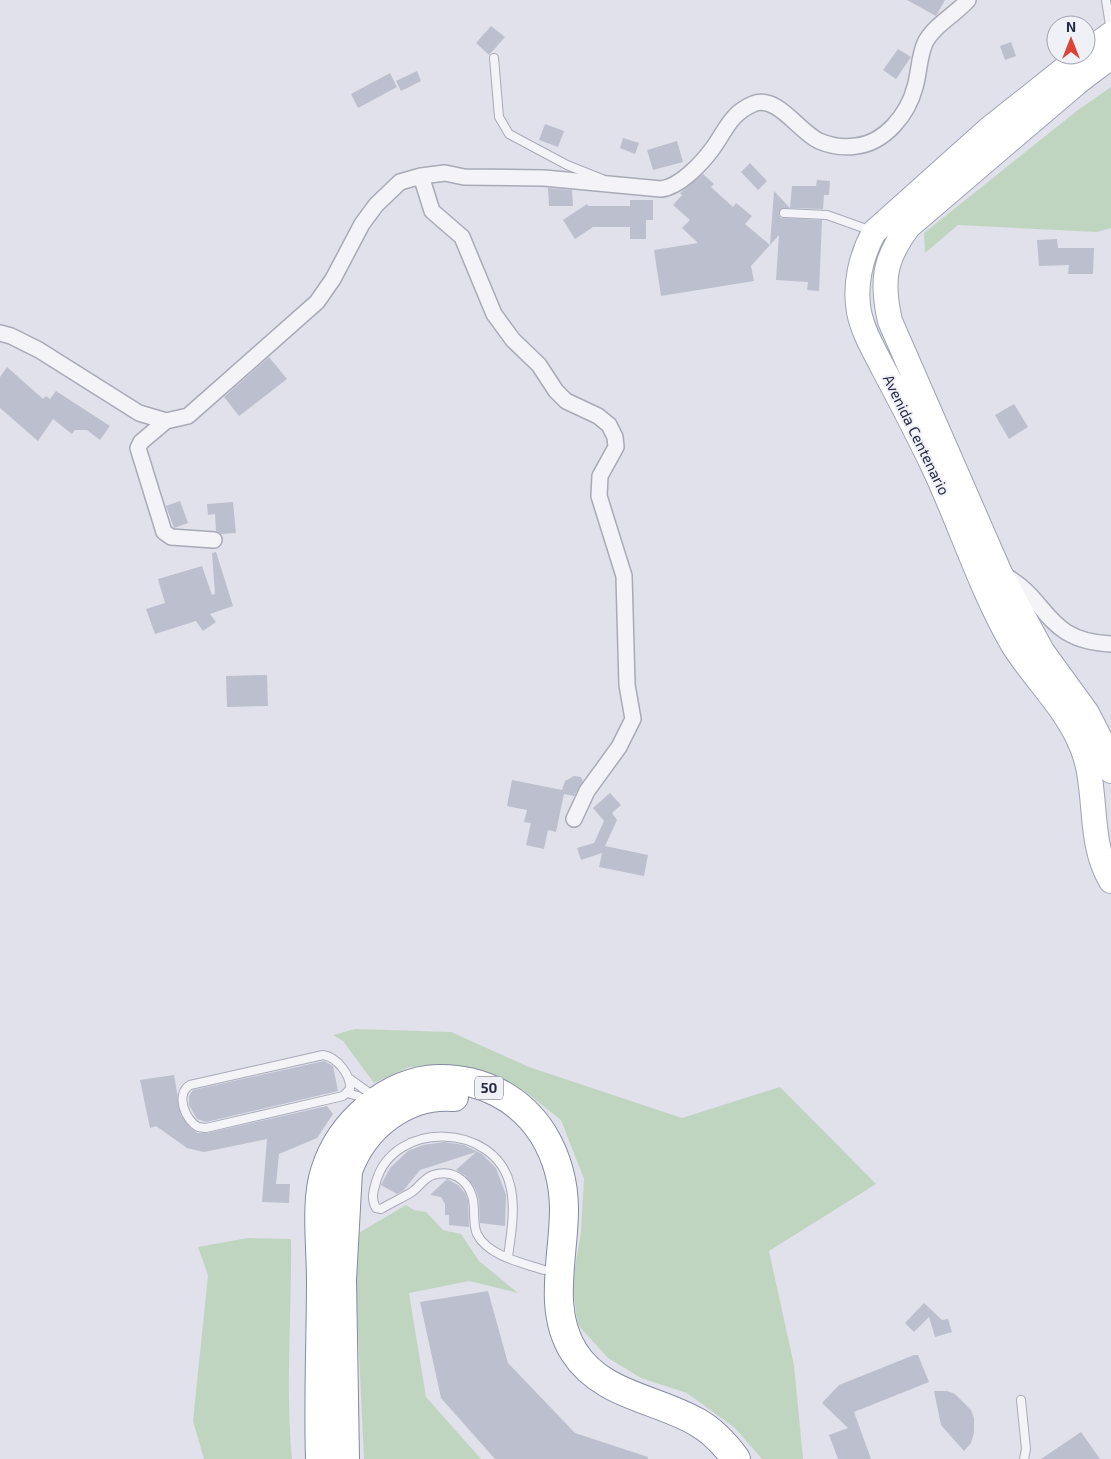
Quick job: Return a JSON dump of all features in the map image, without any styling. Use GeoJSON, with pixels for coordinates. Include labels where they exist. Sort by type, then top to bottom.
{"type":"FeatureCollection","features":[{"type":"Feature","properties":{"kind":"highway","name":"50"},"geometry":{"type":"LineString","coordinates":[[320,1459],[322,1182],[337,1144],[365,1100],[412,1082],[447,1079],[480,1085],[497,1092],[525,1112],[545,1137],[559,1171],[564,1211],[560,1256],[560,1308],[562,1324],[574,1352],[584,1365],[608,1385],[699,1423],[714,1434],[736,1459]]}},
{"type":"Feature","properties":{"kind":"highway","name":"50"},"geometry":{"type":"LineString","coordinates":[[344,1459],[342,1280],[345,1190],[348,1171],[354,1155],[374,1128],[401,1108],[426,1097],[442,1096],[457,1098],[486,1107],[513,1125],[531,1149],[544,1179],[547,1211],[544,1318],[550,1343],[577,1380],[586,1390],[612,1405],[687,1436],[715,1459]]}},
{"type":"Feature","properties":{"kind":"main road"},"geometry":{"type":"LineString","coordinates":[[1096,45],[1111,34]]}},
{"type":"Feature","properties":{"kind":"main road","name":"Avenida Centenario"},"geometry":{"type":"LineString","coordinates":[[1111,56],[909,226],[866,247],[857,282],[859,313],[864,331],[933,466],[997,616],[1027,668],[1066,718],[1078,737],[1090,776],[1098,850],[1104,870],[1111,881]]}},
{"type":"Feature","properties":{"kind":"main road","name":"Avenida Centenario"},"geometry":{"type":"LineString","coordinates":[[1069,65],[989,129],[885,238],[884,295],[890,321],[1000,573],[1033,637],[1087,713],[1104,746],[1111,771]]}},
{"type":"Feature","properties":{"kind":"street"},"geometry":{"type":"LineString","coordinates":[[214,540],[171,536],[164,532],[138,448],[141,442],[166,421],[188,416],[317,302],[333,280],[362,224],[376,205],[400,182],[421,176],[445,173],[464,177],[544,178],[669,188],[691,172],[713,148],[725,126],[740,112],[763,101],[773,104],[819,141],[840,147],[859,146],[876,140],[895,126],[914,90],[925,43],[968,0]]}},
{"type":"Feature","properties":{"kind":"street"},"geometry":{"type":"LineString","coordinates":[[421,176],[432,211],[462,237],[494,314],[513,340],[539,365],[556,391],[566,401],[598,416],[609,425],[615,437],[616,447],[600,476],[599,496],[624,576],[626,685],[633,719],[619,747],[587,791],[574,819]]}},
{"type":"Feature","properties":{"kind":"street"},"geometry":{"type":"LineString","coordinates":[[0,333],[39,350],[139,414],[166,421]]}},
{"type":"Feature","properties":{"kind":"street"},"geometry":{"type":"LineString","coordinates":[[1000,573],[1021,587],[1064,632],[1084,641],[1111,644]]}},
{"type":"Feature","properties":{"kind":"lane"},"geometry":{"type":"LineString","coordinates":[[1106,0],[1111,34]]}},
{"type":"Feature","properties":{"kind":"lane"},"geometry":{"type":"LineString","coordinates":[[494,58],[499,117],[509,134],[567,166],[620,185]]}},
{"type":"Feature","properties":{"kind":"lane"},"geometry":{"type":"LineString","coordinates":[[784,213],[827,215],[885,238]]}},
{"type":"Feature","properties":{"kind":"lane"},"geometry":{"type":"LineString","coordinates":[[323,1055],[333,1058],[365,1100],[339,1098],[202,1128],[191,1122],[182,1097],[184,1090],[190,1085],[323,1055]]}},
{"type":"Feature","properties":{"kind":"lane"},"geometry":{"type":"LineString","coordinates":[[350,1079],[350,1089],[365,1100]]}},
{"type":"Feature","properties":{"kind":"lane"},"geometry":{"type":"LineString","coordinates":[[508,1257],[512,1226],[510,1183],[500,1164],[488,1153],[473,1142],[456,1137],[437,1136],[420,1138],[404,1146],[389,1159],[377,1177],[373,1194],[373,1202],[376,1208],[382,1209],[413,1192],[433,1175],[455,1175],[469,1187],[473,1198],[477,1233],[496,1251],[508,1257],[544,1270]]}},
{"type":"Feature","properties":{"kind":"lane"},"geometry":{"type":"LineString","coordinates":[[1021,1400],[1026,1448],[1024,1459]]}},
{"type":"Feature","properties":{"kind":"green space"},"geometry":{"type":"Polygon","coordinates":[[[1111,87],[1111,228],[1097,232],[958,225],[925,253],[924,233],[1078,110],[1111,87]]]}},
{"type":"Feature","properties":{"kind":"green space"},"geometry":{"type":"Polygon","coordinates":[[[355,1029],[451,1032],[529,1067],[682,1118],[780,1087],[876,1184],[769,1251],[794,1365],[803,1459],[762,1459],[735,1428],[687,1393],[641,1378],[608,1358],[578,1325],[572,1285],[581,1232],[584,1179],[561,1120],[523,1090],[470,1070],[409,1067],[374,1083],[343,1041],[333,1035],[355,1029]]]}},
{"type":"Feature","properties":{"kind":"green space"},"geometry":{"type":"Polygon","coordinates":[[[406,1205],[414,1210],[426,1212],[443,1230],[461,1234],[479,1261],[518,1293],[469,1281],[409,1293],[426,1397],[481,1459],[364,1459],[356,1289],[357,1234],[406,1205]]]}},
{"type":"Feature","properties":{"kind":"green space"},"geometry":{"type":"Polygon","coordinates":[[[248,1238],[291,1239],[289,1404],[292,1459],[204,1459],[193,1421],[208,1275],[198,1247],[248,1238]]]}},
{"type":"Feature","properties":{"kind":"building"},"geometry":{"type":"Polygon","coordinates":[[[907,0],[945,0],[936,16],[907,0]]]}},
{"type":"Feature","properties":{"kind":"building"},"geometry":{"type":"Polygon","coordinates":[[[491,26],[505,37],[489,55],[476,43],[491,26]]]}},
{"type":"Feature","properties":{"kind":"building"},"geometry":{"type":"Polygon","coordinates":[[[1011,42],[1016,56],[1005,60],[1000,46],[1011,42]]]}},
{"type":"Feature","properties":{"kind":"building"},"geometry":{"type":"Polygon","coordinates":[[[898,49],[911,57],[896,79],[883,70],[898,49]]]}},
{"type":"Feature","properties":{"kind":"building"},"geometry":{"type":"Polygon","coordinates":[[[417,71],[421,81],[401,91],[396,81],[417,71]]]}},
{"type":"Feature","properties":{"kind":"building"},"geometry":{"type":"Polygon","coordinates":[[[390,73],[397,87],[358,108],[351,94],[390,73]]]}},
{"type":"Feature","properties":{"kind":"building"},"geometry":{"type":"Polygon","coordinates":[[[545,124],[564,131],[558,147],[539,140],[545,124]]]}},
{"type":"Feature","properties":{"kind":"building"},"geometry":{"type":"Polygon","coordinates":[[[623,138],[639,143],[635,154],[620,148],[623,138]]]}},
{"type":"Feature","properties":{"kind":"building"},"geometry":{"type":"Polygon","coordinates":[[[677,141],[683,162],[653,170],[647,150],[677,141]]]}},
{"type":"Feature","properties":{"kind":"building"},"geometry":{"type":"Polygon","coordinates":[[[750,163],[767,181],[758,190],[741,172],[750,163]]]}},
{"type":"Feature","properties":{"kind":"building"},"geometry":{"type":"Polygon","coordinates":[[[703,174],[714,184],[711,187],[733,207],[736,203],[752,216],[745,224],[770,245],[751,266],[754,281],[661,296],[654,250],[698,243],[682,228],[690,220],[673,205],[682,195],[680,193],[703,174]]]}},
{"type":"Feature","properties":{"kind":"building"},"geometry":{"type":"Polygon","coordinates":[[[817,180],[830,181],[829,195],[824,195],[823,209],[790,208],[792,186],[816,186],[817,180]]]}},
{"type":"Feature","properties":{"kind":"building"},"geometry":{"type":"Polygon","coordinates":[[[548,188],[572,190],[573,206],[549,206],[548,188]]]}},
{"type":"Feature","properties":{"kind":"building"},"geometry":{"type":"Polygon","coordinates":[[[774,191],[790,208],[780,210],[779,215],[781,218],[822,220],[819,291],[807,290],[808,282],[776,280],[779,235],[770,245],[774,191]]]}},
{"type":"Feature","properties":{"kind":"building"},"geometry":{"type":"Polygon","coordinates":[[[630,200],[653,200],[653,220],[646,220],[646,239],[630,239],[630,227],[593,227],[575,239],[563,220],[587,204],[588,206],[630,206],[630,200]]]}},
{"type":"Feature","properties":{"kind":"building"},"geometry":{"type":"Polygon","coordinates":[[[1057,239],[1058,248],[1094,248],[1093,274],[1068,274],[1069,265],[1039,266],[1037,240],[1057,239]]]}},
{"type":"Feature","properties":{"kind":"building"},"geometry":{"type":"Polygon","coordinates":[[[269,357],[287,379],[239,416],[224,397],[269,357]]]}},
{"type":"Feature","properties":{"kind":"building"},"geometry":{"type":"Polygon","coordinates":[[[7,367],[43,399],[46,396],[50,399],[56,391],[110,426],[100,440],[87,430],[75,430],[72,434],[53,419],[38,441],[0,408],[0,377],[7,367]]]}},
{"type":"Feature","properties":{"kind":"building"},"geometry":{"type":"Polygon","coordinates":[[[1014,404],[1028,427],[1009,439],[995,415],[1014,404]]]}},
{"type":"Feature","properties":{"kind":"building"},"geometry":{"type":"Polygon","coordinates":[[[180,501],[188,523],[174,528],[166,506],[180,501]]]}},
{"type":"Feature","properties":{"kind":"building"},"geometry":{"type":"Polygon","coordinates":[[[233,502],[236,533],[221,534],[216,531],[215,514],[208,515],[207,504],[233,502]]]}},
{"type":"Feature","properties":{"kind":"building"},"geometry":{"type":"Polygon","coordinates":[[[216,552],[233,606],[210,614],[216,622],[203,631],[196,621],[155,634],[146,609],[165,603],[158,579],[202,566],[212,595],[215,594],[212,553],[216,552]]]}},
{"type":"Feature","properties":{"kind":"building"},"geometry":{"type":"Polygon","coordinates":[[[267,675],[268,706],[227,707],[226,676],[267,675]]]}},
{"type":"Feature","properties":{"kind":"building"},"geometry":{"type":"Polygon","coordinates":[[[574,776],[581,777],[583,781],[574,796],[564,794],[556,832],[548,830],[544,849],[526,845],[531,823],[524,822],[527,810],[507,806],[512,780],[562,790],[565,781],[574,776]]]}},
{"type":"Feature","properties":{"kind":"building"},"geometry":{"type":"Polygon","coordinates":[[[610,793],[621,805],[612,813],[617,820],[605,846],[648,855],[644,876],[599,867],[602,853],[581,860],[577,848],[594,843],[604,821],[593,808],[610,793]]]}},
{"type":"Feature","properties":{"kind":"building"},"geometry":{"type":"Polygon","coordinates":[[[324,1061],[333,1066],[338,1091],[206,1122],[197,1119],[189,1105],[189,1096],[193,1090],[324,1061]]]}},
{"type":"Feature","properties":{"kind":"building"},"geometry":{"type":"Polygon","coordinates":[[[174,1075],[181,1115],[189,1127],[197,1133],[207,1133],[327,1106],[333,1114],[317,1138],[279,1154],[276,1184],[290,1184],[289,1203],[262,1202],[267,1139],[204,1152],[187,1148],[156,1126],[150,1128],[140,1080],[174,1075]]]}},
{"type":"Feature","properties":{"kind":"building"},"geometry":{"type":"Polygon","coordinates":[[[444,1142],[464,1145],[482,1154],[496,1168],[506,1195],[505,1226],[480,1223],[479,1200],[475,1188],[466,1176],[456,1170],[476,1152],[420,1170],[403,1191],[397,1194],[381,1185],[390,1168],[408,1151],[423,1145],[444,1142]]]}},
{"type":"Feature","properties":{"kind":"building"},"geometry":{"type":"Polygon","coordinates":[[[447,1179],[458,1185],[465,1193],[468,1201],[469,1227],[449,1225],[449,1215],[445,1215],[445,1204],[441,1197],[430,1195],[447,1179]]]}},
{"type":"Feature","properties":{"kind":"building"},"geometry":{"type":"Polygon","coordinates":[[[488,1291],[508,1363],[575,1433],[648,1457],[648,1459],[495,1459],[441,1398],[420,1302],[488,1291]]]}},
{"type":"Feature","properties":{"kind":"building"},"geometry":{"type":"Polygon","coordinates":[[[924,1303],[942,1320],[948,1319],[952,1332],[935,1337],[929,1317],[914,1332],[905,1323],[924,1303]]]}},
{"type":"Feature","properties":{"kind":"building"},"geometry":{"type":"Polygon","coordinates":[[[918,1355],[929,1382],[854,1412],[871,1459],[838,1459],[829,1435],[848,1428],[822,1403],[839,1385],[918,1355]]]}},
{"type":"Feature","properties":{"kind":"building"},"geometry":{"type":"Polygon","coordinates":[[[934,1391],[947,1391],[955,1394],[971,1410],[974,1418],[974,1433],[971,1443],[964,1451],[941,1425],[934,1391]]]}},
{"type":"Feature","properties":{"kind":"building"},"geometry":{"type":"Polygon","coordinates":[[[1081,1432],[1100,1459],[1041,1459],[1081,1432]]]}}]}
